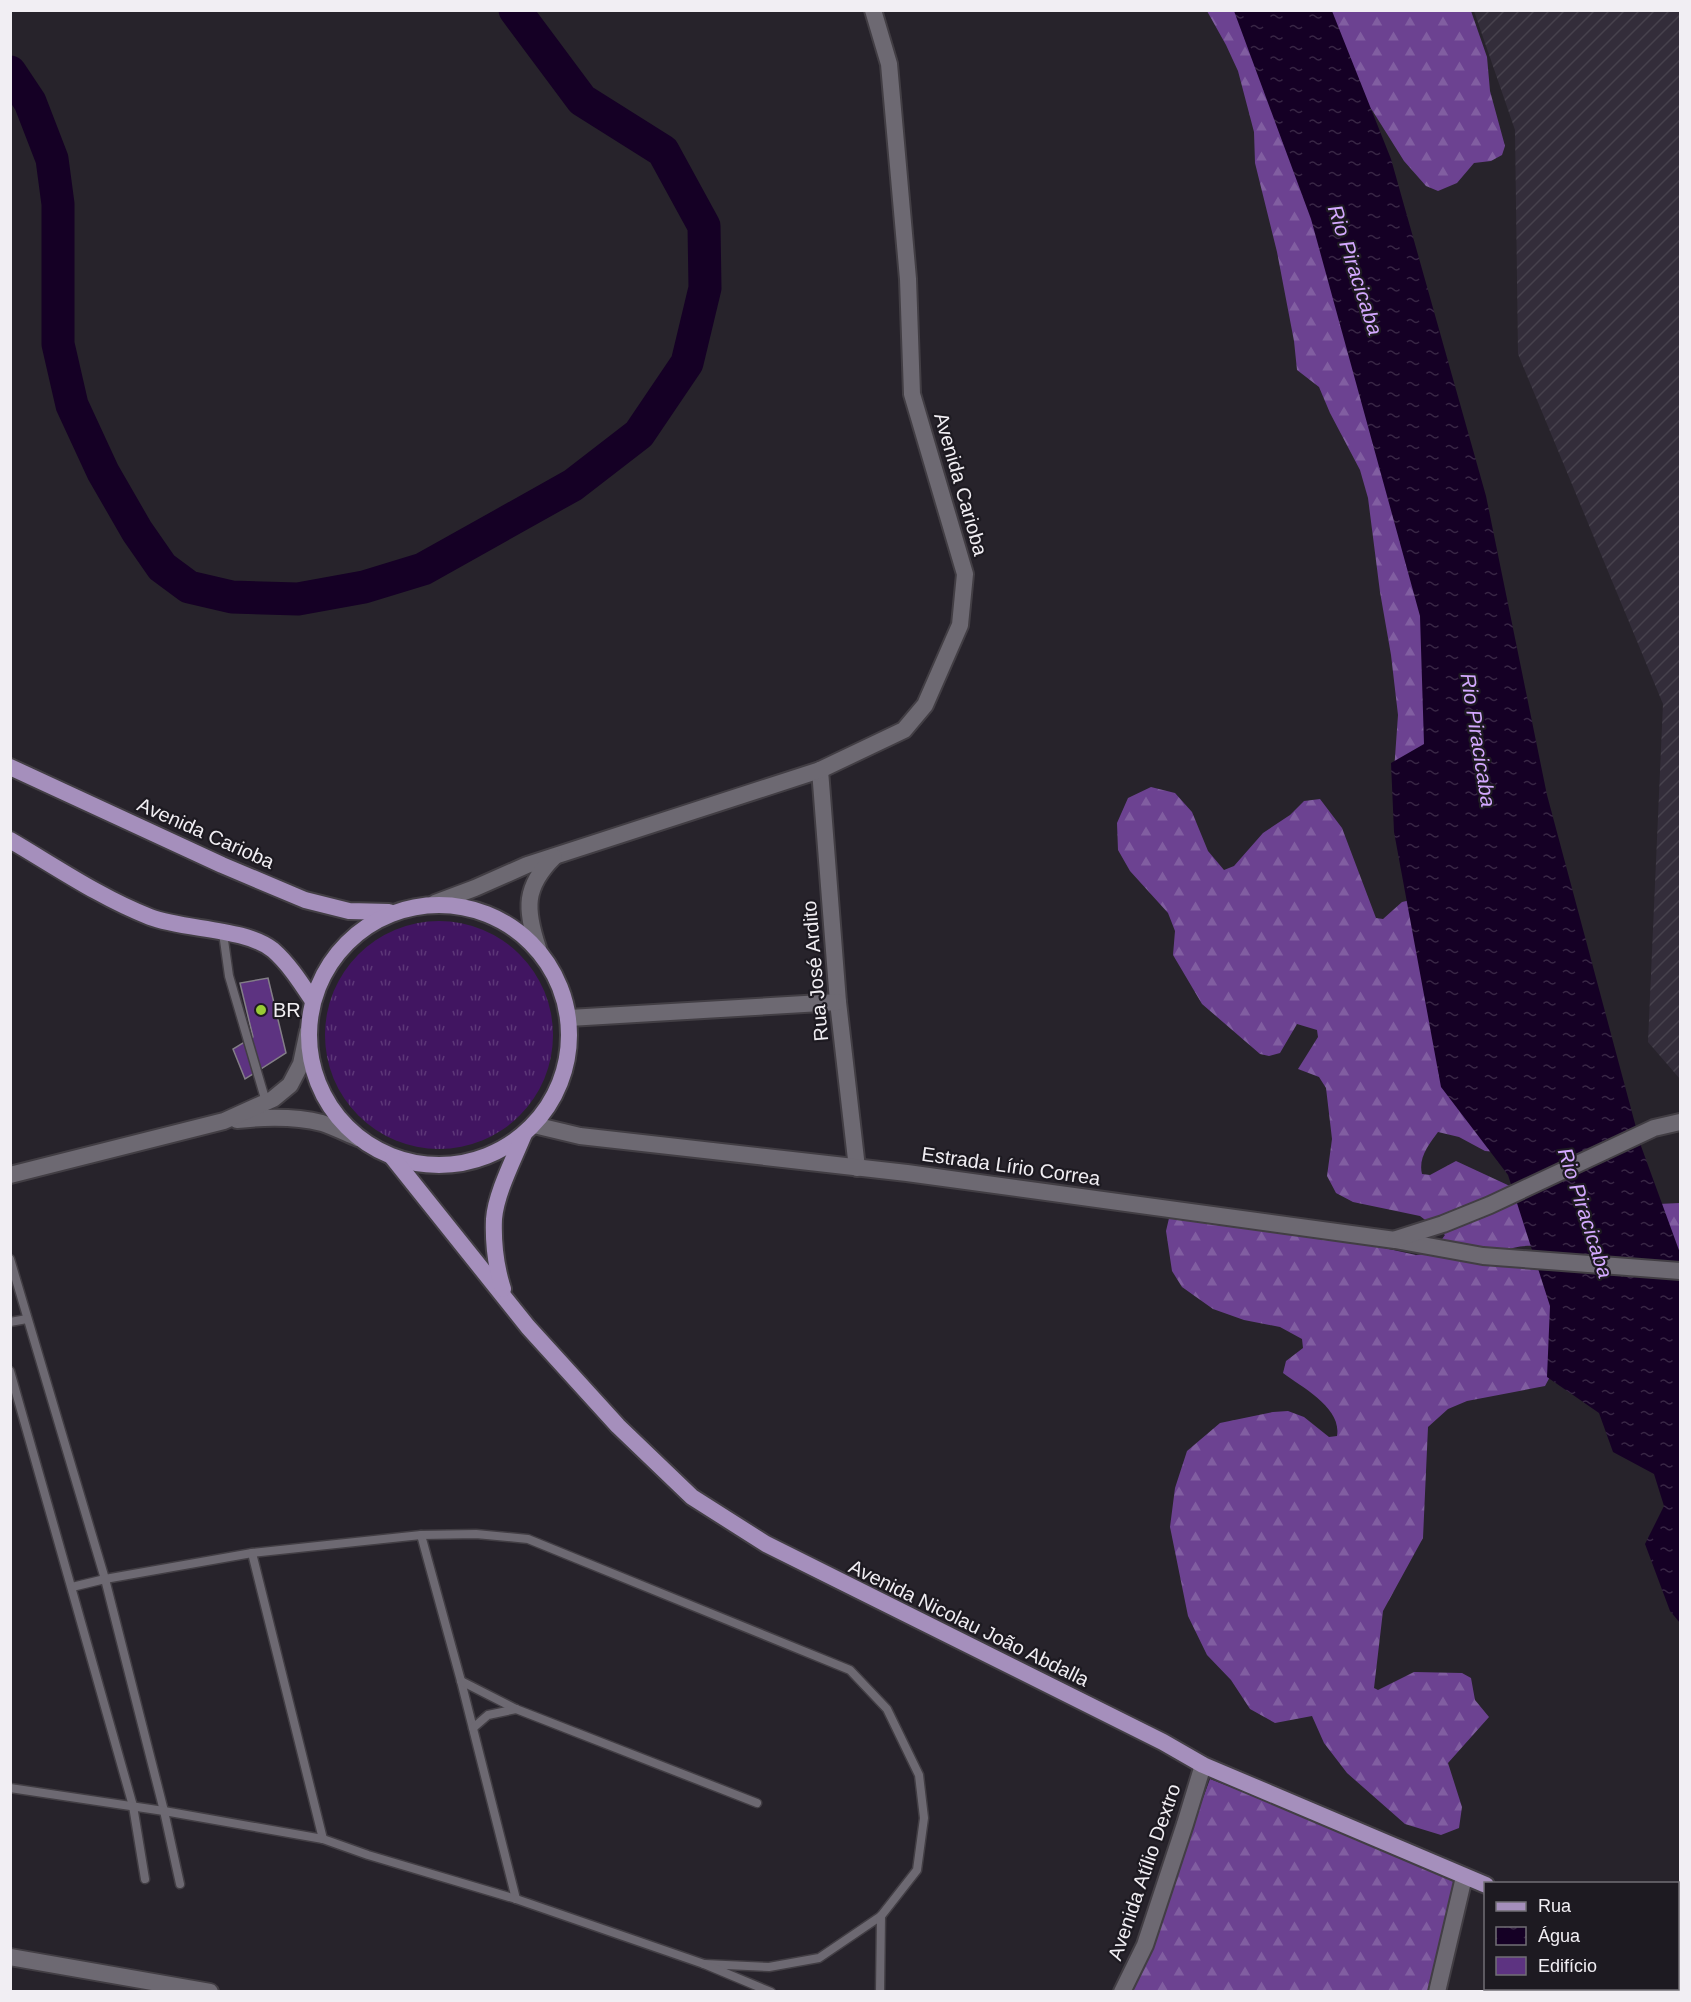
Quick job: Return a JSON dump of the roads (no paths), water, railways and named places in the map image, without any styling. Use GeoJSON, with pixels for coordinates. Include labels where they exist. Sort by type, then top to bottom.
{"type":"FeatureCollection","features":[{"type":"Feature","properties":{"kind":"main road","name":"Avenida Carioba"},"geometry":{"type":"LineString","coordinates":[[10,767],[222,865],[305,900],[349,911],[390,912]]}},
{"type":"Feature","properties":{"kind":"main road"},"geometry":{"type":"LineString","coordinates":[[10,840],[123,905],[153,918],[246,937],[272,949],[292,971],[313,1000]]}},
{"type":"Feature","properties":{"kind":"main road"},"geometry":{"type":"LineString","coordinates":[[435,903],[473,908],[508,923],[538,948],[559,981],[569,1018],[569,1047],[563,1076],[552,1102],[529,1130],[495,1154],[461,1164],[426,1166],[393,1158],[358,1138],[330,1108],[314,1071],[308,1031],[313,1000],[329,964],[356,933],[390,912],[435,903]]}},
{"type":"Feature","properties":{"kind":"main road","name":"Avenida Nicolau João Abdalla"},"geometry":{"type":"LineString","coordinates":[[504,1296],[496,1266],[494,1218],[504,1182],[529,1130]]}},
{"type":"Feature","properties":{"kind":"main road","name":"Avenida Nicolau João Abdalla"},"geometry":{"type":"LineString","coordinates":[[393,1158],[528,1327],[618,1426],[692,1497],[766,1544],[1163,1742],[1203,1765],[1484,1885]]}},
{"type":"Feature","properties":{"kind":"street","name":"Avenida Carioba"},"geometry":{"type":"LineString","coordinates":[[435,903],[511,871],[820,770],[904,730],[925,705],[960,625],[965,574],[912,394],[908,279],[889,64],[875,12]]}},
{"type":"Feature","properties":{"kind":"street","name":"Rua José Ardito"},"geometry":{"type":"LineString","coordinates":[[820,770],[838,1002],[857,1168]]}},
{"type":"Feature","properties":{"kind":"street"},"geometry":{"type":"LineString","coordinates":[[538,948],[530,915],[531,893],[540,872],[555,856]]}},
{"type":"Feature","properties":{"kind":"street"},"geometry":{"type":"LineString","coordinates":[[569,1018],[838,1002]]}},
{"type":"Feature","properties":{"kind":"street"},"geometry":{"type":"LineString","coordinates":[[224,1121],[273,1099],[290,1085],[301,1064],[308,1031]]}},
{"type":"Feature","properties":{"kind":"street"},"geometry":{"type":"LineString","coordinates":[[10,1175],[224,1121],[270,1117],[297,1119],[323,1124],[358,1138]]}},
{"type":"Feature","properties":{"kind":"street"},"geometry":{"type":"LineString","coordinates":[[1395,1240],[1490,1205],[1654,1128],[1680,1122]]}},
{"type":"Feature","properties":{"kind":"street","name":"Estrada Lírio Correa"},"geometry":{"type":"LineString","coordinates":[[529,1130],[857,1168],[1395,1240],[1483,1256],[1680,1270]]}},
{"type":"Feature","properties":{"kind":"street","name":"Avenida Atílio Dextro"},"geometry":{"type":"LineString","coordinates":[[1122,1992],[1145,1945],[1203,1765]]}},
{"type":"Feature","properties":{"kind":"street"},"geometry":{"type":"LineString","coordinates":[[1437,1992],[1464,1877]]}},
{"type":"Feature","properties":{"kind":"street"},"geometry":{"type":"LineString","coordinates":[[10,1957],[210,1992]]}},
{"type":"Feature","properties":{"kind":"lane"},"geometry":{"type":"LineString","coordinates":[[223,933],[229,976],[266,1102]]}},
{"type":"Feature","properties":{"kind":"lane"},"geometry":{"type":"LineString","coordinates":[[10,1258],[105,1579],[164,1811],[180,1884]]}},
{"type":"Feature","properties":{"kind":"lane"},"geometry":{"type":"LineString","coordinates":[[10,1322],[27,1319]]}},
{"type":"Feature","properties":{"kind":"lane"},"geometry":{"type":"LineString","coordinates":[[10,1371],[133,1806],[145,1879]]}},
{"type":"Feature","properties":{"kind":"lane"},"geometry":{"type":"LineString","coordinates":[[72,1587],[252,1553],[421,1535],[476,1534],[528,1539],[850,1670],[887,1709],[919,1775],[924,1818],[917,1870],[881,1916],[819,1959],[769,1967],[704,1964]]}},
{"type":"Feature","properties":{"kind":"lane"},"geometry":{"type":"LineString","coordinates":[[421,1535],[461,1681],[516,1899]]}},
{"type":"Feature","properties":{"kind":"lane"},"geometry":{"type":"LineString","coordinates":[[252,1553],[323,1839]]}},
{"type":"Feature","properties":{"kind":"lane"},"geometry":{"type":"LineString","coordinates":[[461,1681],[516,1708],[757,1803]]}},
{"type":"Feature","properties":{"kind":"lane"},"geometry":{"type":"LineString","coordinates":[[473,1728],[488,1715],[516,1708]]}},
{"type":"Feature","properties":{"kind":"lane"},"geometry":{"type":"LineString","coordinates":[[10,1788],[164,1811],[323,1839],[368,1855],[516,1899],[704,1964],[771,1992]]}},
{"type":"Feature","properties":{"kind":"lane"},"geometry":{"type":"LineString","coordinates":[[879,1992],[881,1916]]}},
{"type":"Feature","properties":{"kind":"water","name":"Rio Piracicaba"},"geometry":{"type":"Polygon","coordinates":[[[1234,11],[1332,11],[1391,159],[1486,496],[1547,795],[1641,1146],[1680,1253],[1680,1623],[1670,1611],[1645,1544],[1664,1506],[1654,1474],[1613,1452],[1599,1413],[1547,1377],[1550,1306],[1508,1175],[1441,1087],[1394,832],[1391,763],[1424,744],[1420,616],[1311,219],[1234,11]]]}},
{"type":"Feature","properties":{"kind":"waterway"},"geometry":{"type":"LineString","coordinates":[[10,72],[30,102],[52,159],[58,204],[58,344],[72,405],[103,472],[137,531],[162,567],[189,587],[232,597],[298,599],[364,587],[423,569],[573,485],[639,434],[687,363],[705,288],[704,226],[663,151],[582,100],[515,10]]}},
{"type":"Feature","properties":{"kind":"place","name":"BR"},"geometry":{"type":"Point","coordinates":[261,1010]}}]}
